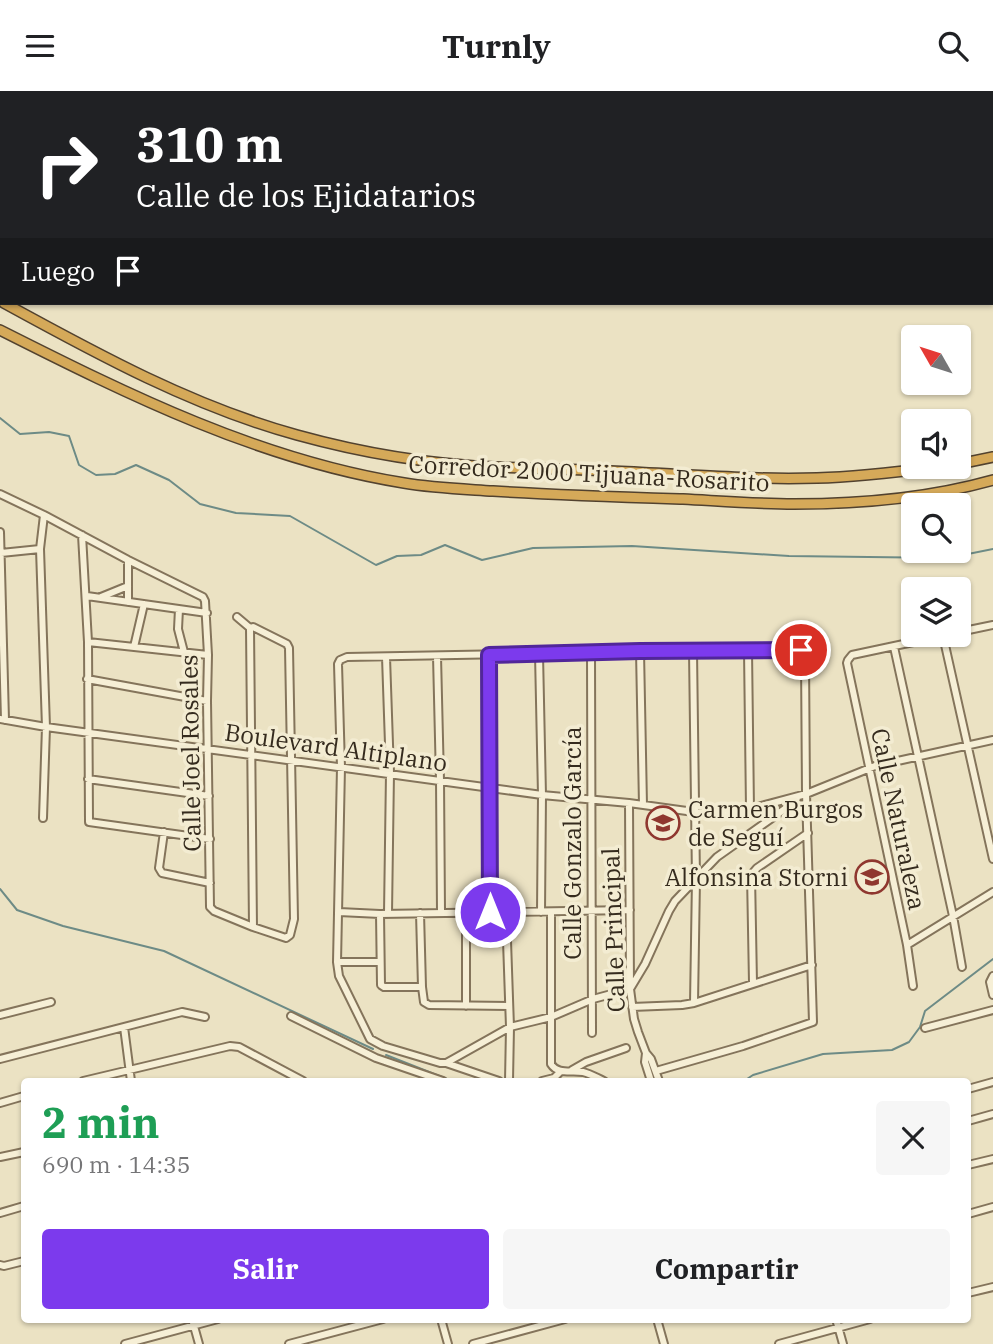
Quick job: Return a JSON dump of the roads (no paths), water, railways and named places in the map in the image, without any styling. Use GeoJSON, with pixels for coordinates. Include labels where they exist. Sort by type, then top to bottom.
{"type":"FeatureCollection","features":[{"type":"Feature","properties":{"kind":"highway","name":"Corredor 2000 Tijuana-Rosarito"},"geometry":{"type":"LineString","coordinates":[[8,305],[102,354],[210,405],[282,431],[360,450],[412,459],[494,467],[747,477],[817,478],[901,470]]}},
{"type":"Feature","properties":{"kind":"highway","name":"Corredor 2000 Tijuana-Rosarito"},"geometry":{"type":"LineString","coordinates":[[0,330],[199,424],[298,458],[356,474],[404,483],[523,493],[793,504],[849,503],[936,492],[993,480]]}},
{"type":"Feature","properties":{"kind":"highway"},"geometry":{"type":"LineString","coordinates":[[971,462],[993,457]]}},
{"type":"Feature","properties":{"kind":"street"},"geometry":{"type":"LineString","coordinates":[[0,494],[128,561],[128,602]]}},
{"type":"Feature","properties":{"kind":"street"},"geometry":{"type":"LineString","coordinates":[[43,818],[46,727],[40,549],[44,515]]}},
{"type":"Feature","properties":{"kind":"street"},"geometry":{"type":"LineString","coordinates":[[0,532],[2,720]]}},
{"type":"Feature","properties":{"kind":"street"},"geometry":{"type":"LineString","coordinates":[[82,535],[89,642],[89,821],[210,839]]}},
{"type":"Feature","properties":{"kind":"street"},"geometry":{"type":"LineString","coordinates":[[1,553],[40,549]]}},
{"type":"Feature","properties":{"kind":"street","name":"Calle Joel Rosales"},"geometry":{"type":"LineString","coordinates":[[128,561],[203,597],[206,603],[210,907],[253,927]]}},
{"type":"Feature","properties":{"kind":"street"},"geometry":{"type":"LineString","coordinates":[[99,598],[128,586]]}},
{"type":"Feature","properties":{"kind":"street"},"geometry":{"type":"LineString","coordinates":[[87,596],[207,613]]}},
{"type":"Feature","properties":{"kind":"street"},"geometry":{"type":"LineString","coordinates":[[134,647],[144,604]]}},
{"type":"Feature","properties":{"kind":"street"},"geometry":{"type":"LineString","coordinates":[[179,609],[178,629],[184,652]]}},
{"type":"Feature","properties":{"kind":"street"},"geometry":{"type":"LineString","coordinates":[[237,617],[250,628],[253,927],[283,938],[290,935],[294,919],[289,646],[253,627],[250,628]]}},
{"type":"Feature","properties":{"kind":"street"},"geometry":{"type":"LineString","coordinates":[[971,629],[992,625],[993,634]]}},
{"type":"Feature","properties":{"kind":"street"},"geometry":{"type":"LineString","coordinates":[[89,642],[208,655]]}},
{"type":"Feature","properties":{"kind":"street"},"geometry":{"type":"LineString","coordinates":[[901,645],[894,647],[962,967]]}},
{"type":"Feature","properties":{"kind":"street","name":"Calle Naturaleza"},"geometry":{"type":"LineString","coordinates":[[894,647],[852,656],[847,666],[907,945],[913,986]]}},
{"type":"Feature","properties":{"kind":"street"},"geometry":{"type":"LineString","coordinates":[[946,647],[993,859]]}},
{"type":"Feature","properties":{"kind":"street"},"geometry":{"type":"LineString","coordinates":[[490,1078],[383,1046],[370,1039],[339,976],[340,660],[798,649],[805,657],[803,795],[808,833],[813,1022],[656,1071]]}},
{"type":"Feature","properties":{"kind":"street"},"geometry":{"type":"LineString","coordinates":[[748,650],[750,809]]}},
{"type":"Feature","properties":{"kind":"street"},"geometry":{"type":"LineString","coordinates":[[640,651],[643,805]]}},
{"type":"Feature","properties":{"kind":"street"},"geometry":{"type":"LineString","coordinates":[[693,651],[696,879],[694,1003]]}},
{"type":"Feature","properties":{"kind":"street","name":"Calle Gonzalo García"},"geometry":{"type":"LineString","coordinates":[[591,652],[592,1033]]}},
{"type":"Feature","properties":{"kind":"street"},"geometry":{"type":"LineString","coordinates":[[539,654],[541,912]]}},
{"type":"Feature","properties":{"kind":"street"},"geometry":{"type":"LineString","coordinates":[[489,655],[490,912]]}},
{"type":"Feature","properties":{"kind":"street"},"geometry":{"type":"LineString","coordinates":[[437,656],[441,912]]}},
{"type":"Feature","properties":{"kind":"street"},"geometry":{"type":"LineString","coordinates":[[386,657],[390,773],[388,913]]}},
{"type":"Feature","properties":{"kind":"street"},"geometry":{"type":"LineString","coordinates":[[88,679],[207,701]]}},
{"type":"Feature","properties":{"kind":"street","name":"Boulevard Altiplano"},"geometry":{"type":"LineString","coordinates":[[2,720],[542,795],[721,814],[803,795],[869,768],[993,740]]}},
{"type":"Feature","properties":{"kind":"street"},"geometry":{"type":"LineString","coordinates":[[89,779],[209,796]]}},
{"type":"Feature","properties":{"kind":"street"},"geometry":{"type":"LineString","coordinates":[[446,1063],[510,1027],[551,1017],[593,999],[630,989],[645,964],[671,906],[717,857],[803,795]]}},
{"type":"Feature","properties":{"kind":"street","name":"Calle Principal"},"geometry":{"type":"LineString","coordinates":[[629,803],[630,989],[634,1019],[658,1078]]}},
{"type":"Feature","properties":{"kind":"street"},"geometry":{"type":"LineString","coordinates":[[164,832],[159,868],[162,873],[210,883]]}},
{"type":"Feature","properties":{"kind":"street"},"geometry":{"type":"LineString","coordinates":[[753,983],[751,875],[808,833]]}},
{"type":"Feature","properties":{"kind":"street"},"geometry":{"type":"LineString","coordinates":[[907,945],[993,892]]}},
{"type":"Feature","properties":{"kind":"street"},"geometry":{"type":"LineString","coordinates":[[339,912],[380,914],[631,910]]}},
{"type":"Feature","properties":{"kind":"street"},"geometry":{"type":"LineString","coordinates":[[466,912],[466,1006]]}},
{"type":"Feature","properties":{"kind":"street"},"geometry":{"type":"LineString","coordinates":[[506,912],[509,1078]]}},
{"type":"Feature","properties":{"kind":"street"},"geometry":{"type":"LineString","coordinates":[[551,912],[551,1064],[557,1070],[586,1073],[597,1078]]}},
{"type":"Feature","properties":{"kind":"street"},"geometry":{"type":"LineString","coordinates":[[420,913],[422,988],[426,1004],[509,1006]]}},
{"type":"Feature","properties":{"kind":"street"},"geometry":{"type":"LineString","coordinates":[[380,914],[382,986],[422,988]]}},
{"type":"Feature","properties":{"kind":"street"},"geometry":{"type":"LineString","coordinates":[[337,963],[380,963]]}},
{"type":"Feature","properties":{"kind":"street"},"geometry":{"type":"LineString","coordinates":[[632,1007],[694,1003],[812,965]]}},
{"type":"Feature","properties":{"kind":"street"},"geometry":{"type":"LineString","coordinates":[[991,979],[993,995]]}},
{"type":"Feature","properties":{"kind":"street"},"geometry":{"type":"LineString","coordinates":[[0,1015],[51,1002]]}},
{"type":"Feature","properties":{"kind":"street"},"geometry":{"type":"LineString","coordinates":[[925,1028],[993,1010]]}},
{"type":"Feature","properties":{"kind":"street"},"geometry":{"type":"LineString","coordinates":[[0,1059],[182,1012],[205,1017]]}},
{"type":"Feature","properties":{"kind":"street"},"geometry":{"type":"LineString","coordinates":[[291,1016],[376,1058],[434,1078]]}},
{"type":"Feature","properties":{"kind":"street"},"geometry":{"type":"LineString","coordinates":[[124,1027],[131,1078]]}},
{"type":"Feature","properties":{"kind":"street"},"geometry":{"type":"LineString","coordinates":[[97,1078],[230,1046],[239,1047],[297,1078]]}},
{"type":"Feature","properties":{"kind":"street"},"geometry":{"type":"LineString","coordinates":[[376,1058],[383,1046]]}},
{"type":"Feature","properties":{"kind":"street"},"geometry":{"type":"LineString","coordinates":[[571,1071],[586,1062],[626,1048]]}},
{"type":"Feature","properties":{"kind":"street","name":"Calle Principal"},"geometry":{"type":"LineString","coordinates":[[646,1053],[645,1062],[650,1078]]}},
{"type":"Feature","properties":{"kind":"street"},"geometry":{"type":"LineString","coordinates":[[554,1078],[557,1070]]}},
{"type":"Feature","properties":{"kind":"street"},"geometry":{"type":"LineString","coordinates":[[971,1088],[993,1082]]}},
{"type":"Feature","properties":{"kind":"street"},"geometry":{"type":"LineString","coordinates":[[0,1103],[21,1097]]}},
{"type":"Feature","properties":{"kind":"street"},"geometry":{"type":"LineString","coordinates":[[971,1120],[993,1114]]}},
{"type":"Feature","properties":{"kind":"street"},"geometry":{"type":"LineString","coordinates":[[0,1157],[21,1152]]}},
{"type":"Feature","properties":{"kind":"street"},"geometry":{"type":"LineString","coordinates":[[971,1164],[993,1159]]}},
{"type":"Feature","properties":{"kind":"street"},"geometry":{"type":"LineString","coordinates":[[0,1213],[21,1207]]}},
{"type":"Feature","properties":{"kind":"street"},"geometry":{"type":"LineString","coordinates":[[971,1212],[993,1207]]}},
{"type":"Feature","properties":{"kind":"street"},"geometry":{"type":"LineString","coordinates":[[0,1265],[21,1262]]}},
{"type":"Feature","properties":{"kind":"street"},"geometry":{"type":"LineString","coordinates":[[971,1292],[993,1286]]}},
{"type":"Feature","properties":{"kind":"street"},"geometry":{"type":"LineString","coordinates":[[125,1344],[193,1323],[199,1344]]}},
{"type":"Feature","properties":{"kind":"street"},"geometry":{"type":"LineString","coordinates":[[289,1344],[368,1323]]}},
{"type":"Feature","properties":{"kind":"street"},"geometry":{"type":"LineString","coordinates":[[442,1323],[448,1344]]}},
{"type":"Feature","properties":{"kind":"street"},"geometry":{"type":"LineString","coordinates":[[473,1344],[550,1323]]}},
{"type":"Feature","properties":{"kind":"street"},"geometry":{"type":"LineString","coordinates":[[658,1323],[664,1344]]}},
{"type":"Feature","properties":{"kind":"street"},"geometry":{"type":"LineString","coordinates":[[837,1323],[843,1344]]}},
{"type":"Feature","properties":{"kind":"street"},"geometry":{"type":"LineString","coordinates":[[779,1344],[856,1323]]}},
{"type":"Feature","properties":{"kind":"waterway"},"geometry":{"type":"LineString","coordinates":[[0,418],[20,434],[49,432],[69,436],[79,465],[96,475],[115,474],[136,465],[169,480],[200,504],[236,513],[290,516],[376,565],[397,556],[421,555],[445,545],[482,560],[533,548],[632,546],[789,556],[948,558],[993,549]]}},
{"type":"Feature","properties":{"kind":"waterway"},"geometry":{"type":"LineString","coordinates":[[0,889],[17,910],[63,926],[164,951],[373,1049]]}},
{"type":"Feature","properties":{"kind":"waterway"},"geometry":{"type":"LineString","coordinates":[[748,1078],[823,1054],[892,1050],[909,1042],[920,1027],[925,1011],[993,959]]}},
{"type":"Feature","properties":{"kind":"waterway"},"geometry":{"type":"LineString","coordinates":[[386,1055],[444,1078]]}},
{"type":"Feature","properties":{"kind":"place","name":"Carmen Burgos de Seguí"},"geometry":{"type":"Point","coordinates":[663,823]}},
{"type":"Feature","properties":{"kind":"place","name":"Alfonsina Storni"},"geometry":{"type":"Point","coordinates":[872,877]}}]}
